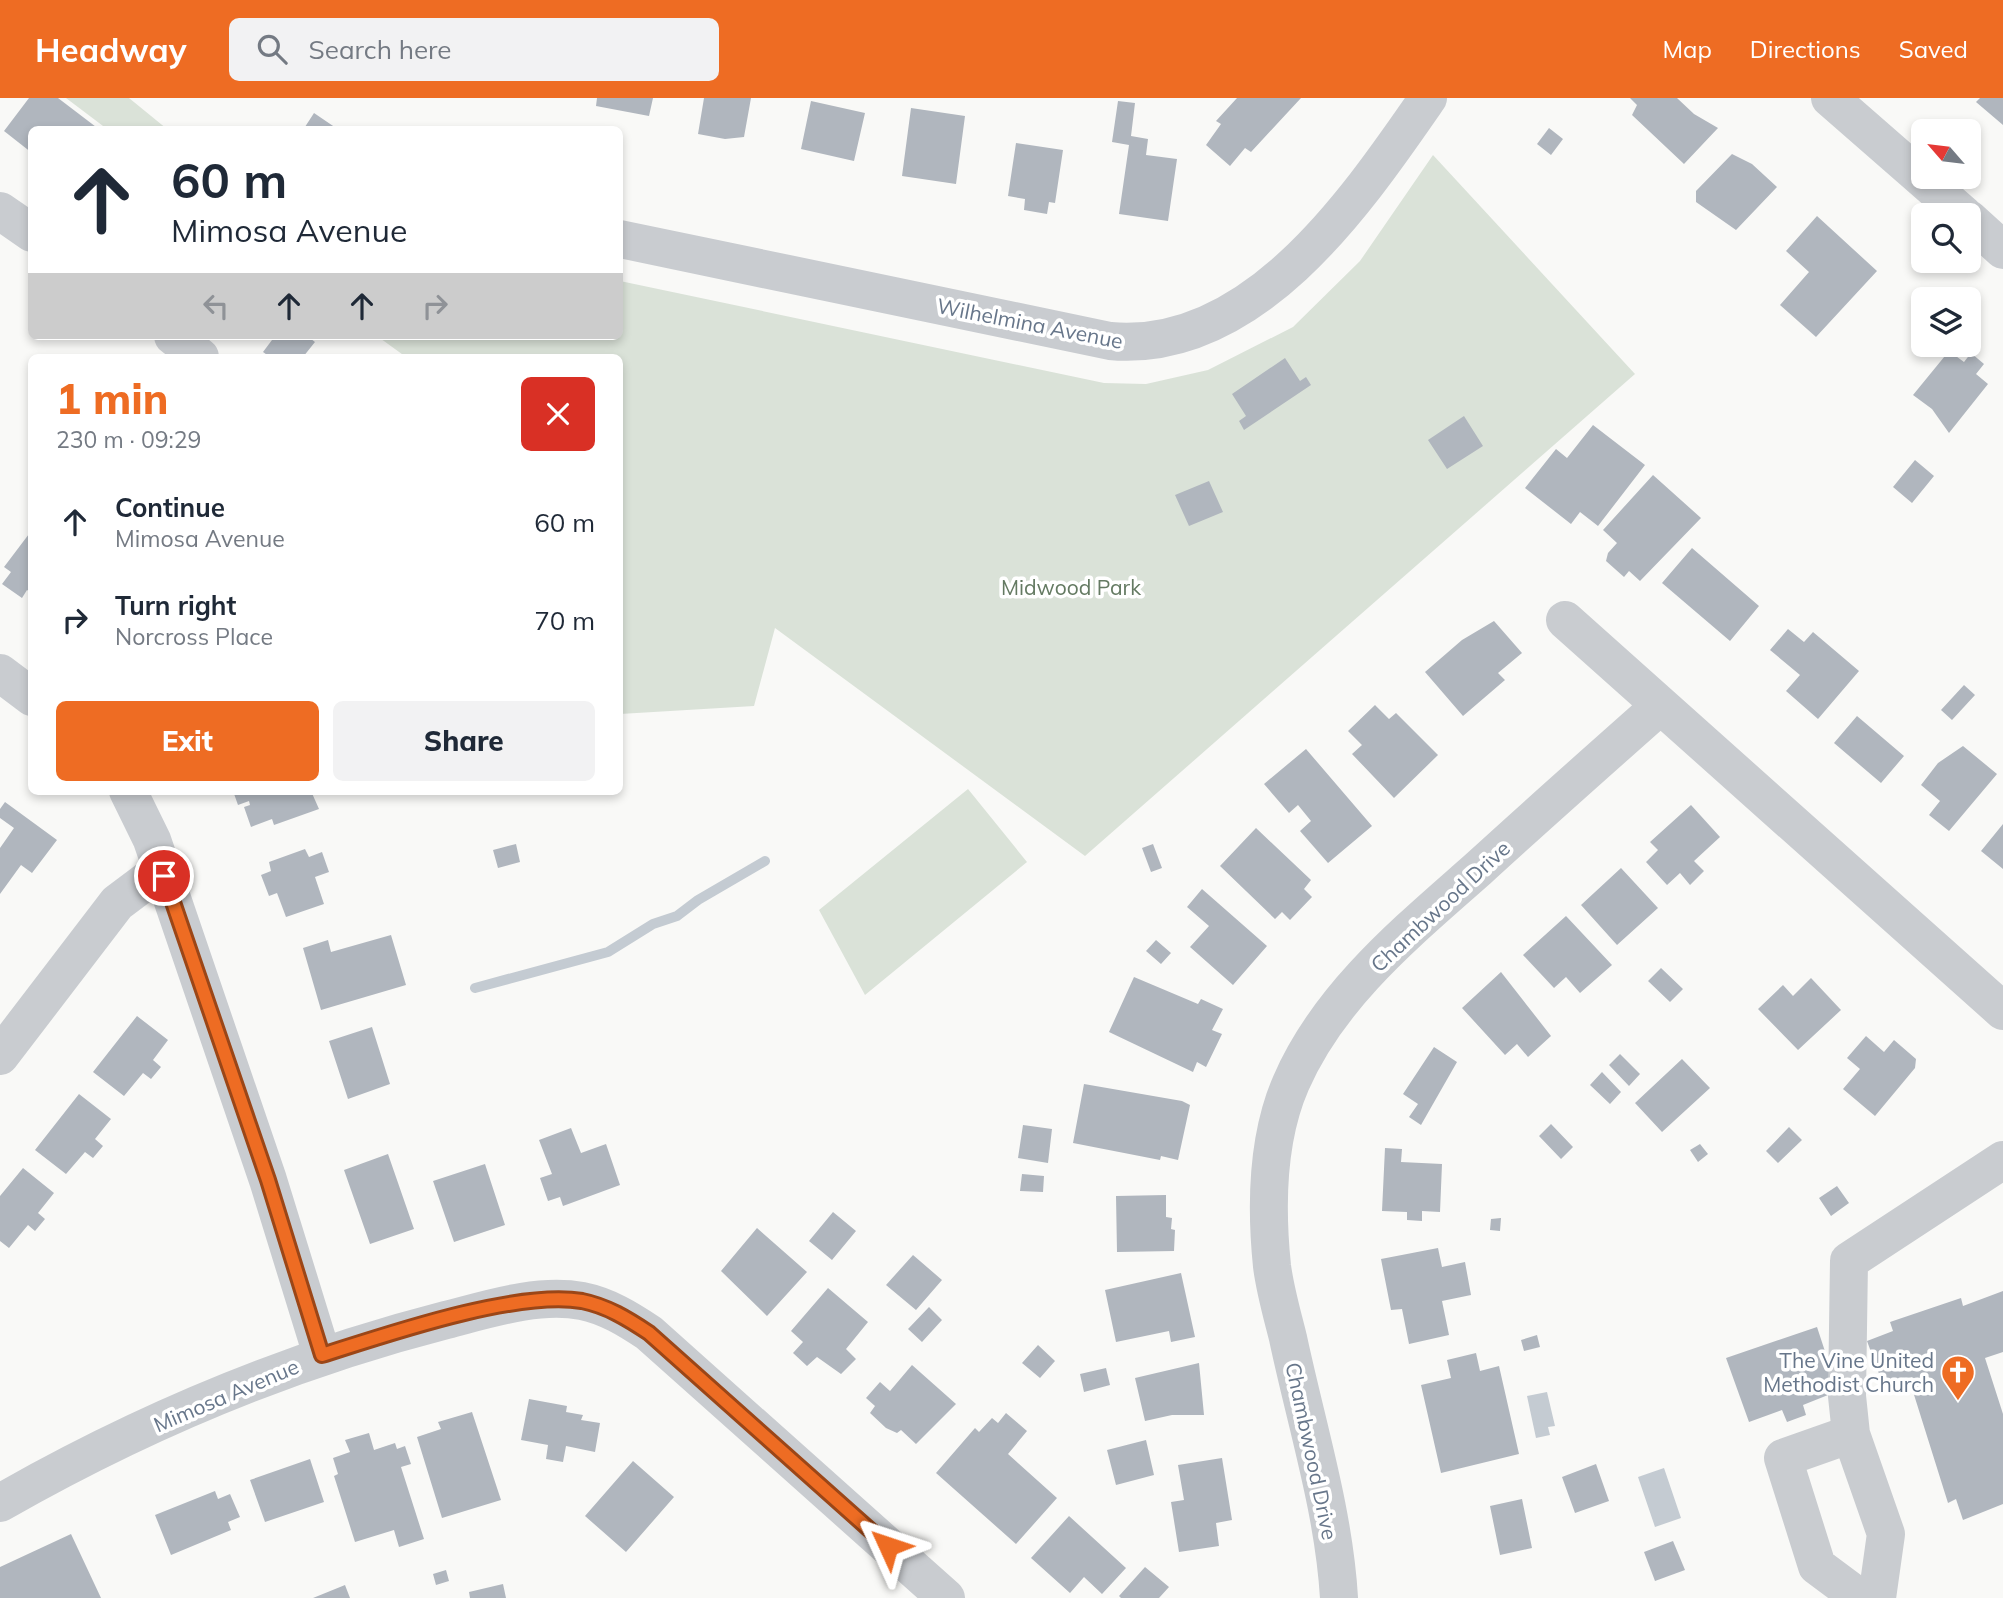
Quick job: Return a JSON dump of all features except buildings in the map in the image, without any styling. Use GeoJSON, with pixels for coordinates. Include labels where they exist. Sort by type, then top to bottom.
{"type":"FeatureCollection","features":[{"type":"Feature","properties":{"kind":"street","name":"Wilhelmina Avenue"},"geometry":{"type":"LineString","coordinates":[[623,240],[1110,341],[1130,343],[1173,339],[1194,333],[1232,314],[1284,272],[1369,183],[1428,98]]}},
{"type":"Feature","properties":{"kind":"street"},"geometry":{"type":"LineString","coordinates":[[1830,98],[1950,203]]}},
{"type":"Feature","properties":{"kind":"street"},"geometry":{"type":"LineString","coordinates":[[0,211],[28,230]]}},
{"type":"Feature","properties":{"kind":"street"},"geometry":{"type":"LineString","coordinates":[[1981,230],[2003,250]]}},
{"type":"Feature","properties":{"kind":"street"},"geometry":{"type":"LineString","coordinates":[[178,340],[197,354]]}},
{"type":"Feature","properties":{"kind":"street"},"geometry":{"type":"LineString","coordinates":[[1565,620],[2003,1010]]}},
{"type":"Feature","properties":{"kind":"street"},"geometry":{"type":"LineString","coordinates":[[0,673],[28,693]]}},
{"type":"Feature","properties":{"kind":"street","name":"Chambwood Drive"},"geometry":{"type":"LineString","coordinates":[[1339,1598],[1327,1515],[1272,1268],[1268,1216],[1275,1146],[1291,1084],[1314,1038],[1329,1017],[1399,939],[1660,706]]}},
{"type":"Feature","properties":{"kind":"street"},"geometry":{"type":"LineString","coordinates":[[130,795],[152,840],[268,1180],[322,1355]]}},
{"type":"Feature","properties":{"kind":"street"},"geometry":{"type":"LineString","coordinates":[[0,1056],[117,903],[161,870]]}},
{"type":"Feature","properties":{"kind":"street"},"geometry":{"type":"LineString","coordinates":[[1877,1598],[1886,1534],[1851,1434],[1847,1396],[1849,1261],[2003,1160]]}},
{"type":"Feature","properties":{"kind":"street","name":"Mimosa Avenue"},"geometry":{"type":"LineString","coordinates":[[0,1503],[90,1453],[245,1384],[322,1355],[492,1308],[545,1300],[582,1301],[618,1312],[660,1343],[946,1598]]}},
{"type":"Feature","properties":{"kind":"street"},"geometry":{"type":"LineString","coordinates":[[1851,1434],[1783,1458],[1818,1566],[1860,1598]]}},
{"type":"Feature","properties":{"kind":"green space"},"geometry":{"type":"Polygon","coordinates":[[[66,98],[129,98],[163,126],[103,126],[66,98]]]}},
{"type":"Feature","properties":{"kind":"green space","name":"Midwood Park"},"geometry":{"type":"Polygon","coordinates":[[[1433,155],[1635,374],[1085,856],[775,628],[754,706],[623,714],[623,354],[402,354],[383,340],[623,340],[623,282],[1104,383],[1146,384],[1208,370],[1293,327],[1360,261],[1433,155]]]}},
{"type":"Feature","properties":{"kind":"green space"},"geometry":{"type":"Polygon","coordinates":[[[968,789],[1027,862],[865,995],[819,910],[968,789]]]}},
{"type":"Feature","properties":{"kind":"shaded area"},"geometry":{"type":"Polygon","coordinates":[[[1547,1392],[1555,1426],[1548,1427],[1550,1435],[1536,1438],[1527,1396],[1547,1392]]]}},
{"type":"Feature","properties":{"kind":"shaded area"},"geometry":{"type":"Polygon","coordinates":[[[1664,1468],[1681,1518],[1655,1527],[1638,1477],[1664,1468]]]}},
{"type":"Feature","properties":{"kind":"waterway"},"geometry":{"type":"LineString","coordinates":[[475,988],[608,952],[653,924],[677,916],[698,900],[765,861]]}},
{"type":"Feature","properties":{"kind":"place","name":"The Vine United Methodist Church"},"geometry":{"type":"Point","coordinates":[1958,1402]}},
{"type":"Feature","properties":{"kind":"route"},"geometry":{"type":"LineString","coordinates":[[164,876],[268,1180],[322,1355],[382,1336],[518,1303],[545,1300],[582,1301],[618,1312],[649,1333],[888,1546]]}}]}
